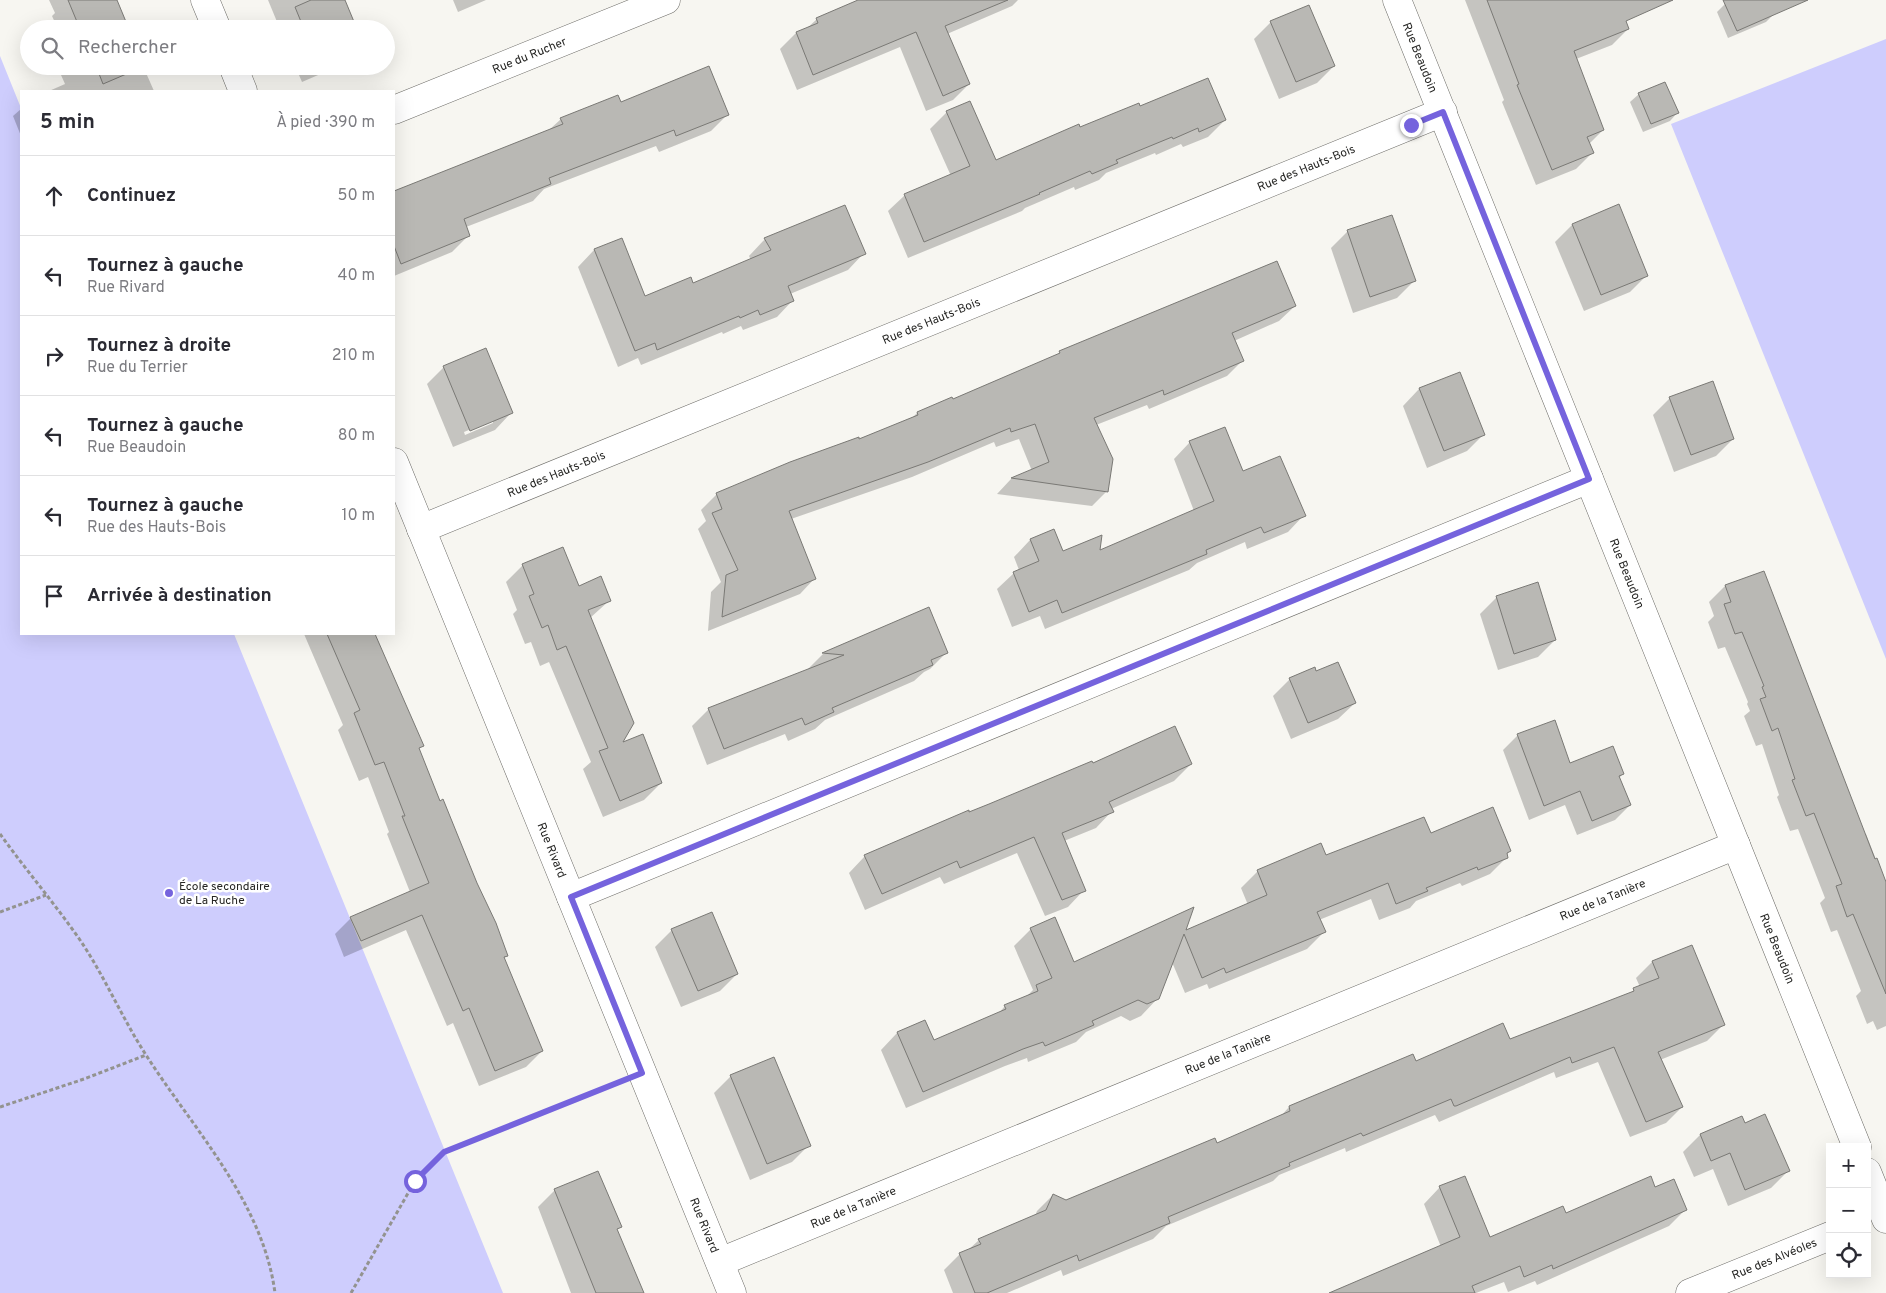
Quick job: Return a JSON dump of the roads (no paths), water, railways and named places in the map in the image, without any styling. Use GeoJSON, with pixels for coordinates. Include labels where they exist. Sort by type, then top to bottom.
{"type":"FeatureCollection","features":[{"type":"Feature","properties":{"kind":"street"},"geometry":{"type":"LineString","coordinates":[[205,0],[213,20]]}},
{"type":"Feature","properties":{"kind":"street","name":"Rue du Rucher"},"geometry":{"type":"LineString","coordinates":[[395,110],[666,0]]}},
{"type":"Feature","properties":{"kind":"street","name":"Rue Beaudoin"},"geometry":{"type":"LineString","coordinates":[[1398,0],[1855,1143]]}},
{"type":"Feature","properties":{"kind":"street"},"geometry":{"type":"LineString","coordinates":[[237,75],[243,90]]}},
{"type":"Feature","properties":{"kind":"street","name":"Rue des Hauts-Bois"},"geometry":{"type":"LineString","coordinates":[[421,529],[1443,112]]}},
{"type":"Feature","properties":{"kind":"street","name":"Rue Rivard"},"geometry":{"type":"LineString","coordinates":[[395,464],[732,1293]]}},
{"type":"Feature","properties":{"kind":"street"},"geometry":{"type":"LineString","coordinates":[[571,897],[1589,479]]}},
{"type":"Feature","properties":{"kind":"street","name":"Rue de la Tanière"},"geometry":{"type":"LineString","coordinates":[[720,1262],[1736,845]]}},
{"type":"Feature","properties":{"kind":"street"},"geometry":{"type":"LineString","coordinates":[[1871,1187],[1879,1218]]}},
{"type":"Feature","properties":{"kind":"street","name":"Rue des Alvéoles"},"geometry":{"type":"LineString","coordinates":[[1690,1293],[1826,1238]]}},
{"type":"Feature","properties":{"kind":"place","name":"École secondaire de La Ruche"},"geometry":{"type":"Point","coordinates":[169,893]}}]}
